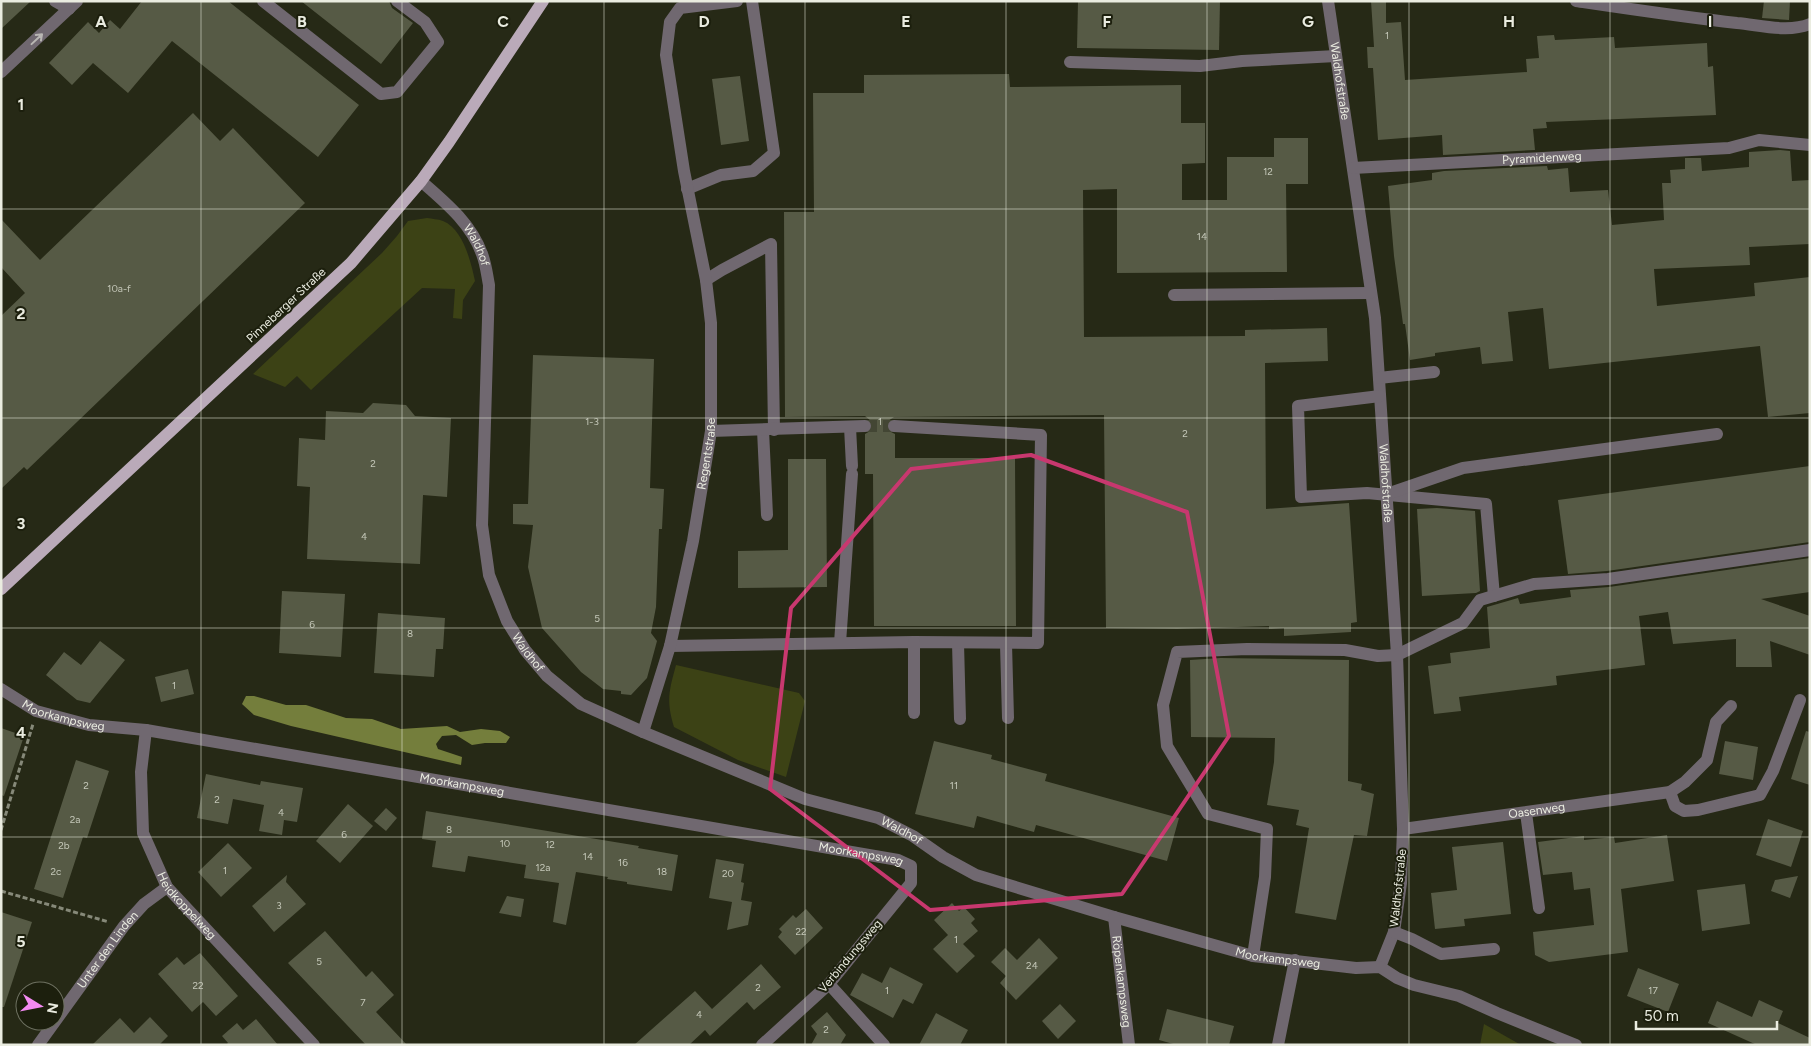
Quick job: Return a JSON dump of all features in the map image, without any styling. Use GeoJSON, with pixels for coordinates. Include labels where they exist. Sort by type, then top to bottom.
{"type":"FeatureCollection","features":[{"type":"Feature","properties":{"kind":"main road","name":"Pinneberger Straße"},"geometry":{"type":"LineString","coordinates":[[1,589],[351,263],[420,181],[449,142],[543,1]]}},
{"type":"Feature","properties":{"kind":"street"},"geometry":{"type":"LineString","coordinates":[[55,1],[73,5]]}},
{"type":"Feature","properties":{"kind":"street"},"geometry":{"type":"LineString","coordinates":[[263,1],[381,94],[397,92],[438,42],[425,22],[397,1]]}},
{"type":"Feature","properties":{"kind":"street","name":"Regentstraße"},"geometry":{"type":"LineString","coordinates":[[643,732],[670,646],[693,541],[712,432],[711,323],[706,280],[687,189],[666,55],[670,22],[680,8],[737,1]]}},
{"type":"Feature","properties":{"kind":"street"},"geometry":{"type":"LineString","coordinates":[[687,189],[721,175],[753,171],[774,153],[752,1]]}},
{"type":"Feature","properties":{"kind":"street","name":"Waldhofstraße"},"geometry":{"type":"LineString","coordinates":[[1328,1],[1375,318],[1385,495],[1397,655],[1403,829],[1401,883],[1394,932],[1380,967]]}},
{"type":"Feature","properties":{"kind":"street"},"geometry":{"type":"LineString","coordinates":[[1576,1],[1653,7],[1678,16],[1792,28],[1810,24]]}},
{"type":"Feature","properties":{"kind":"street"},"geometry":{"type":"LineString","coordinates":[[1,72],[73,5]]}},
{"type":"Feature","properties":{"kind":"street"},"geometry":{"type":"LineString","coordinates":[[1070,62],[1200,66],[1242,61],[1336,56]]}},
{"type":"Feature","properties":{"kind":"street","name":"Pyramidenweg"},"geometry":{"type":"LineString","coordinates":[[1353,168],[1729,148],[1759,140],[1810,145]]}},
{"type":"Feature","properties":{"kind":"street","name":"Waldhof"},"geometry":{"type":"LineString","coordinates":[[420,181],[451,206],[471,232],[482,254],[489,285],[482,525],[489,576],[507,621],[525,650],[548,676],[581,704],[643,732],[805,799],[878,818],[913,836],[943,857],[976,875]]}},
{"type":"Feature","properties":{"kind":"street"},"geometry":{"type":"LineString","coordinates":[[706,280],[771,244],[767,515]]}},
{"type":"Feature","properties":{"kind":"street"},"geometry":{"type":"LineString","coordinates":[[1174,295],[1370,293]]}},
{"type":"Feature","properties":{"kind":"street"},"geometry":{"type":"LineString","coordinates":[[1379,378],[1434,372]]}},
{"type":"Feature","properties":{"kind":"street"},"geometry":{"type":"LineString","coordinates":[[1380,396],[1298,406],[1302,497],[1366,493],[1486,504],[1494,596]]}},
{"type":"Feature","properties":{"kind":"street"},"geometry":{"type":"LineString","coordinates":[[712,432],[865,426]]}},
{"type":"Feature","properties":{"kind":"street"},"geometry":{"type":"LineString","coordinates":[[670,646],[914,642],[1038,643],[1041,435],[894,426]]}},
{"type":"Feature","properties":{"kind":"street"},"geometry":{"type":"LineString","coordinates":[[840,643],[852,470],[850,427]]}},
{"type":"Feature","properties":{"kind":"street"},"geometry":{"type":"LineString","coordinates":[[1385,495],[1463,468],[1717,434]]}},
{"type":"Feature","properties":{"kind":"street"},"geometry":{"type":"LineString","coordinates":[[1253,956],[1265,877],[1266,829],[1208,814],[1167,746],[1163,705],[1177,652],[1247,649],[1335,650],[1378,656],[1397,655],[1463,623],[1480,600],[1534,584],[1608,579],[1810,550]]}},
{"type":"Feature","properties":{"kind":"street"},"geometry":{"type":"LineString","coordinates":[[914,642],[914,713]]}},
{"type":"Feature","properties":{"kind":"street"},"geometry":{"type":"LineString","coordinates":[[958,643],[960,719]]}},
{"type":"Feature","properties":{"kind":"street"},"geometry":{"type":"LineString","coordinates":[[1006,644],[1008,718]]}},
{"type":"Feature","properties":{"kind":"street","name":"Moorkampsweg"},"geometry":{"type":"LineString","coordinates":[[1,689],[36,711],[90,725],[146,730],[898,860],[911,866],[911,883]]}},
{"type":"Feature","properties":{"kind":"street"},"geometry":{"type":"LineString","coordinates":[[1731,706],[1716,722],[1707,760],[1685,782],[1670,792],[1675,806],[1684,810],[1698,810],[1760,795],[1774,771],[1800,700]]}},
{"type":"Feature","properties":{"kind":"street","name":"Heidkoppelweg"},"geometry":{"type":"LineString","coordinates":[[146,730],[141,772],[143,832],[167,887],[314,1045]]}},
{"type":"Feature","properties":{"kind":"street","name":"Oasenweg"},"geometry":{"type":"LineString","coordinates":[[1403,829],[1670,792]]}},
{"type":"Feature","properties":{"kind":"street"},"geometry":{"type":"LineString","coordinates":[[1526,813],[1539,908]]}},
{"type":"Feature","properties":{"kind":"street","name":"Moorkampsweg"},"geometry":{"type":"LineString","coordinates":[[976,875],[1114,917],[1253,956],[1356,968],[1380,967]]}},
{"type":"Feature","properties":{"kind":"street","name":"Verbindungsweg"},"geometry":{"type":"LineString","coordinates":[[762,1045],[828,984],[911,883]]}},
{"type":"Feature","properties":{"kind":"street","name":"Unter den Linden"},"geometry":{"type":"LineString","coordinates":[[38,1045],[124,926],[144,904],[167,887]]}},
{"type":"Feature","properties":{"kind":"street","name":"Röpenkampsweg"},"geometry":{"type":"LineString","coordinates":[[1114,917],[1128,1045]]}},
{"type":"Feature","properties":{"kind":"street"},"geometry":{"type":"LineString","coordinates":[[1394,932],[1412,938],[1440,954],[1494,950]]}},
{"type":"Feature","properties":{"kind":"street"},"geometry":{"type":"LineString","coordinates":[[1278,1045],[1295,960]]}},
{"type":"Feature","properties":{"kind":"street"},"geometry":{"type":"LineString","coordinates":[[1380,967],[1397,978],[1414,985],[1459,996],[1563,1042],[1576,1045]]}},
{"type":"Feature","properties":{"kind":"street"},"geometry":{"type":"LineString","coordinates":[[828,984],[884,1045]]}},
{"type":"Feature","properties":{"kind":"path"},"geometry":{"type":"LineString","coordinates":[[1,830],[36,711]]}},
{"type":"Feature","properties":{"kind":"path"},"geometry":{"type":"LineString","coordinates":[[1,891],[124,926]]}},
{"type":"Feature","properties":{"kind":"highlighted area"},"geometry":{"type":"Polygon","coordinates":[[[1031,455],[1187,512],[1229,736],[1122,894],[930,910],[770,789],[791,608],[911,469],[1031,455]]]}},
{"type":"Feature","properties":{"kind":"shaded area"},"geometry":{"type":"Polygon","coordinates":[[[427,218],[441,220],[450,225],[461,238],[465,247],[475,281],[463,300],[462,319],[453,318],[455,289],[422,288],[311,390],[297,376],[285,387],[253,374],[382,253],[408,221],[427,218]]]}},
{"type":"Feature","properties":{"kind":"shaded area"},"geometry":{"type":"Polygon","coordinates":[[[676,665],[799,693],[805,701],[786,777],[738,760],[674,727],[669,696],[676,665]]]}},
{"type":"Feature","properties":{"kind":"shaded area"},"geometry":{"type":"Polygon","coordinates":[[[246,696],[254,696],[286,705],[306,705],[346,718],[372,719],[401,729],[447,726],[460,732],[481,729],[500,731],[510,737],[506,743],[472,745],[456,735],[442,736],[436,744],[438,749],[462,757],[461,765],[291,726],[254,715],[242,704],[246,696]]]}},
{"type":"Feature","properties":{"kind":"shaded area"},"geometry":{"type":"Polygon","coordinates":[[[1484,1024],[1521,1045],[1480,1045],[1484,1024]]]}},
{"type":"Feature","properties":{"kind":"building"},"geometry":{"type":"Polygon","coordinates":[[[1,1],[31,1],[1,29],[1,1]]]}},
{"type":"Feature","properties":{"kind":"building"},"geometry":{"type":"Polygon","coordinates":[[[142,1],[228,1],[359,105],[318,157],[172,41],[128,93],[93,63],[72,85],[49,63],[88,22],[99,33],[110,20],[120,29],[142,1]]]}},
{"type":"Feature","properties":{"kind":"building"},"geometry":{"type":"Polygon","coordinates":[[[301,1],[389,1],[392,8],[413,23],[381,64],[301,1]]]}},
{"type":"Feature","properties":{"kind":"building"},"geometry":{"type":"Polygon","coordinates":[[[1078,1],[1220,1],[1219,50],[1077,48],[1078,1]]]}},
{"type":"Feature","properties":{"kind":"building"},"geometry":{"type":"Polygon","coordinates":[[[1371,1],[1386,1],[1386,23],[1401,22],[1405,80],[1527,72],[1526,59],[1539,58],[1537,36],[1554,35],[1555,40],[1614,37],[1615,48],[1707,43],[1708,67],[1713,66],[1716,115],[1546,122],[1547,128],[1533,129],[1535,150],[1443,155],[1442,135],[1378,140],[1373,68],[1368,68],[1367,47],[1374,47],[1371,1]]]}},
{"type":"Feature","properties":{"kind":"building"},"geometry":{"type":"Polygon","coordinates":[[[1764,1],[1790,1],[1789,20],[1762,18],[1764,1]]]}},
{"type":"Feature","properties":{"kind":"building"},"geometry":{"type":"Polygon","coordinates":[[[1009,74],[1010,87],[1181,85],[1181,123],[1205,123],[1205,163],[1182,164],[1182,200],[1227,200],[1227,157],[1274,157],[1274,138],[1308,138],[1308,184],[1286,184],[1287,272],[1117,273],[1117,189],[1083,190],[1084,337],[1245,336],[1245,330],[1327,328],[1328,361],[1265,363],[1266,509],[1349,503],[1357,622],[1351,623],[1351,632],[1284,636],[1284,628],[1269,629],[1269,626],[1177,629],[1106,628],[1104,415],[894,417],[888,421],[887,430],[895,434],[895,458],[1015,458],[1016,626],[874,626],[873,474],[865,474],[865,434],[872,430],[872,422],[865,416],[785,417],[784,212],[814,212],[813,93],[864,93],[864,75],[1009,74]]]}},
{"type":"Feature","properties":{"kind":"building"},"geometry":{"type":"Polygon","coordinates":[[[740,76],[749,141],[721,145],[712,79],[740,76]]]}},
{"type":"Feature","properties":{"kind":"building"},"geometry":{"type":"Polygon","coordinates":[[[193,113],[220,141],[233,128],[305,203],[27,470],[24,467],[1,489],[1,316],[25,293],[1,267],[1,219],[40,260],[193,113]]]}},
{"type":"Feature","properties":{"kind":"building"},"geometry":{"type":"Polygon","coordinates":[[[1790,151],[1792,181],[1810,180],[1810,244],[1749,247],[1750,265],[1654,269],[1657,306],[1755,296],[1754,283],[1810,277],[1810,413],[1768,417],[1760,346],[1549,369],[1543,308],[1508,312],[1513,361],[1482,364],[1480,347],[1435,353],[1435,356],[1410,360],[1394,256],[1388,186],[1432,180],[1432,173],[1444,171],[1547,166],[1548,170],[1568,168],[1570,192],[1608,190],[1612,225],[1664,220],[1662,183],[1671,183],[1670,170],[1685,169],[1685,158],[1701,158],[1702,171],[1749,167],[1749,152],[1790,151]]]}},
{"type":"Feature","properties":{"kind":"building"},"geometry":{"type":"Polygon","coordinates":[[[533,355],[654,359],[650,488],[664,489],[662,529],[659,529],[656,607],[651,633],[657,641],[647,678],[631,695],[621,694],[621,691],[603,689],[581,672],[542,628],[528,567],[533,525],[513,524],[513,504],[528,504],[533,355]]]}},
{"type":"Feature","properties":{"kind":"building"},"geometry":{"type":"Polygon","coordinates":[[[373,403],[406,405],[415,416],[451,418],[447,497],[423,495],[420,564],[307,559],[310,487],[297,486],[299,438],[325,440],[326,411],[363,413],[373,403]]]}},
{"type":"Feature","properties":{"kind":"building"},"geometry":{"type":"Polygon","coordinates":[[[788,459],[826,459],[827,587],[738,588],[738,551],[788,550],[788,459]]]}},
{"type":"Feature","properties":{"kind":"building"},"geometry":{"type":"Polygon","coordinates":[[[1810,466],[1810,542],[1607,571],[1568,574],[1558,500],[1810,466]]]}},
{"type":"Feature","properties":{"kind":"building"},"geometry":{"type":"Polygon","coordinates":[[[1437,508],[1475,511],[1480,591],[1476,593],[1422,596],[1417,509],[1437,508]]]}},
{"type":"Feature","properties":{"kind":"building"},"geometry":{"type":"Polygon","coordinates":[[[1810,558],[1810,592],[1761,599],[1810,616],[1810,655],[1770,641],[1772,667],[1736,667],[1736,639],[1673,644],[1668,612],[1639,616],[1645,665],[1556,676],[1557,685],[1459,697],[1461,711],[1434,714],[1428,666],[1451,663],[1450,653],[1490,648],[1487,607],[1518,598],[1520,604],[1571,597],[1570,590],[1609,587],[1810,558]]]}},
{"type":"Feature","properties":{"kind":"building"},"geometry":{"type":"Polygon","coordinates":[[[282,591],[345,594],[341,657],[279,653],[282,591]]]}},
{"type":"Feature","properties":{"kind":"building"},"geometry":{"type":"Polygon","coordinates":[[[378,613],[445,618],[443,649],[436,649],[434,677],[374,673],[378,613]]]}},
{"type":"Feature","properties":{"kind":"building"},"geometry":{"type":"Polygon","coordinates":[[[100,641],[125,660],[90,703],[77,700],[46,675],[64,652],[81,665],[100,641]]]}},
{"type":"Feature","properties":{"kind":"building"},"geometry":{"type":"Polygon","coordinates":[[[1221,658],[1349,660],[1348,781],[1362,784],[1361,790],[1374,794],[1367,836],[1354,835],[1336,920],[1295,913],[1309,828],[1296,825],[1299,810],[1267,805],[1274,762],[1275,738],[1191,737],[1190,660],[1221,658]]]}},
{"type":"Feature","properties":{"kind":"building"},"geometry":{"type":"Polygon","coordinates":[[[188,669],[194,694],[161,702],[155,677],[188,669]]]}},
{"type":"Feature","properties":{"kind":"building"},"geometry":{"type":"Polygon","coordinates":[[[1,728],[24,736],[4,796],[1,795],[1,728]]]}},
{"type":"Feature","properties":{"kind":"building"},"geometry":{"type":"Polygon","coordinates":[[[1806,731],[1810,732],[1810,785],[1791,779],[1806,731]]]}},
{"type":"Feature","properties":{"kind":"building"},"geometry":{"type":"Polygon","coordinates":[[[934,741],[992,755],[991,759],[1047,774],[1045,781],[1179,818],[1167,861],[1036,825],[1034,832],[977,816],[974,828],[915,814],[934,741]]]}},
{"type":"Feature","properties":{"kind":"building"},"geometry":{"type":"Polygon","coordinates":[[[1725,741],[1758,747],[1753,780],[1719,774],[1725,741]]]}},
{"type":"Feature","properties":{"kind":"building"},"geometry":{"type":"Polygon","coordinates":[[[76,760],[109,771],[87,838],[83,837],[63,898],[34,889],[76,760]]]}},
{"type":"Feature","properties":{"kind":"building"},"geometry":{"type":"Polygon","coordinates":[[[206,774],[260,785],[261,781],[303,788],[297,822],[284,820],[282,835],[259,831],[264,805],[233,799],[228,824],[197,818],[206,774]]]}},
{"type":"Feature","properties":{"kind":"building"},"geometry":{"type":"Polygon","coordinates":[[[348,804],[373,826],[340,863],[316,841],[348,804]]]}},
{"type":"Feature","properties":{"kind":"building"},"geometry":{"type":"Polygon","coordinates":[[[386,808],[397,818],[386,831],[374,821],[386,808]]]}},
{"type":"Feature","properties":{"kind":"building"},"geometry":{"type":"Polygon","coordinates":[[[426,811],[639,846],[638,848],[678,855],[672,891],[627,884],[627,882],[607,879],[608,877],[576,872],[566,925],[553,922],[559,883],[524,878],[526,865],[468,856],[465,872],[432,867],[436,841],[422,839],[426,811]]]}},
{"type":"Feature","properties":{"kind":"building"},"geometry":{"type":"Polygon","coordinates":[[[1768,819],[1803,831],[1791,867],[1756,855],[1768,819]]]}},
{"type":"Feature","properties":{"kind":"building"},"geometry":{"type":"Polygon","coordinates":[[[1667,835],[1674,881],[1621,889],[1628,952],[1549,962],[1535,955],[1533,932],[1594,925],[1590,888],[1574,890],[1572,872],[1543,875],[1538,842],[1584,836],[1584,840],[1614,837],[1615,843],[1667,835]]]}},
{"type":"Feature","properties":{"kind":"building"},"geometry":{"type":"Polygon","coordinates":[[[1503,842],[1511,914],[1464,919],[1465,926],[1435,929],[1431,893],[1457,890],[1452,847],[1503,842]]]}},
{"type":"Feature","properties":{"kind":"building"},"geometry":{"type":"Polygon","coordinates":[[[228,843],[252,868],[221,897],[198,872],[228,843]]]}},
{"type":"Feature","properties":{"kind":"building"},"geometry":{"type":"Polygon","coordinates":[[[716,859],[744,864],[741,882],[744,883],[741,900],[752,902],[748,925],[727,930],[732,902],[709,898],[716,859]]]}},
{"type":"Feature","properties":{"kind":"building"},"geometry":{"type":"Polygon","coordinates":[[[287,875],[286,882],[306,904],[274,932],[252,906],[287,875]]]}},
{"type":"Feature","properties":{"kind":"building"},"geometry":{"type":"Polygon","coordinates":[[[1798,876],[1790,898],[1771,891],[1775,880],[1798,876]]]}},
{"type":"Feature","properties":{"kind":"building"},"geometry":{"type":"Polygon","coordinates":[[[1745,884],[1750,924],[1702,931],[1697,890],[1745,884]]]}},
{"type":"Feature","properties":{"kind":"building"},"geometry":{"type":"Polygon","coordinates":[[[507,896],[524,899],[521,917],[499,913],[507,896]]]}},
{"type":"Feature","properties":{"kind":"building"},"geometry":{"type":"Polygon","coordinates":[[[952,903],[959,911],[964,907],[975,919],[971,923],[978,931],[963,944],[975,956],[957,973],[933,949],[948,935],[934,920],[952,903]]]}},
{"type":"Feature","properties":{"kind":"building"},"geometry":{"type":"Polygon","coordinates":[[[806,909],[823,928],[795,955],[778,937],[782,932],[779,929],[793,915],[796,918],[806,909]]]}},
{"type":"Feature","properties":{"kind":"building"},"geometry":{"type":"Polygon","coordinates":[[[1,912],[32,922],[4,1007],[1,1007],[1,912]]]}},
{"type":"Feature","properties":{"kind":"building"},"geometry":{"type":"Polygon","coordinates":[[[325,931],[366,977],[372,971],[394,995],[376,1012],[407,1045],[366,1045],[288,963],[325,931]]]}},
{"type":"Feature","properties":{"kind":"building"},"geometry":{"type":"Polygon","coordinates":[[[1039,938],[1058,958],[1016,1000],[1000,983],[1006,976],[991,962],[1005,948],[1017,960],[1039,938]]]}},
{"type":"Feature","properties":{"kind":"building"},"geometry":{"type":"Polygon","coordinates":[[[200,953],[238,996],[216,1016],[203,1002],[192,1012],[158,974],[177,957],[184,965],[200,953]]]}},
{"type":"Feature","properties":{"kind":"building"},"geometry":{"type":"Polygon","coordinates":[[[761,964],[781,987],[754,1010],[747,1002],[710,1036],[705,1030],[689,1045],[634,1045],[695,991],[712,1009],[761,964]]]}},
{"type":"Feature","properties":{"kind":"building"},"geometry":{"type":"Polygon","coordinates":[[[890,967],[923,984],[913,1004],[903,999],[893,1018],[850,995],[862,973],[882,983],[890,967]]]}},
{"type":"Feature","properties":{"kind":"building"},"geometry":{"type":"Polygon","coordinates":[[[1638,968],[1679,984],[1668,1012],[1627,996],[1638,968]]]}},
{"type":"Feature","properties":{"kind":"building"},"geometry":{"type":"Polygon","coordinates":[[[1759,1000],[1783,1011],[1778,1023],[1810,1038],[1810,1045],[1757,1045],[1708,1023],[1717,1001],[1752,1017],[1759,1000]]]}},
{"type":"Feature","properties":{"kind":"building"},"geometry":{"type":"Polygon","coordinates":[[[1060,1004],[1076,1021],[1058,1039],[1042,1021],[1060,1004]]]}},
{"type":"Feature","properties":{"kind":"building"},"geometry":{"type":"Polygon","coordinates":[[[1167,1009],[1234,1026],[1229,1045],[1177,1045],[1159,1040],[1167,1009]]]}},
{"type":"Feature","properties":{"kind":"building"},"geometry":{"type":"Polygon","coordinates":[[[827,1012],[846,1035],[840,1045],[811,1045],[817,1034],[811,1026],[827,1012]]]}},
{"type":"Feature","properties":{"kind":"building"},"geometry":{"type":"Polygon","coordinates":[[[936,1013],[968,1030],[960,1045],[919,1045],[936,1013]]]}},
{"type":"Feature","properties":{"kind":"building"},"geometry":{"type":"Polygon","coordinates":[[[150,1017],[168,1036],[159,1045],[92,1045],[120,1018],[134,1033],[150,1017]]]}},
{"type":"Feature","properties":{"kind":"building"},"geometry":{"type":"Polygon","coordinates":[[[256,1019],[278,1045],[226,1045],[228,1043],[222,1036],[237,1023],[243,1030],[256,1019]]]}},
{"type":"Feature","properties":{"kind":"tunnel"},"geometry":{"type":"LineString","coordinates":[[865,426],[894,426]]}}]}
